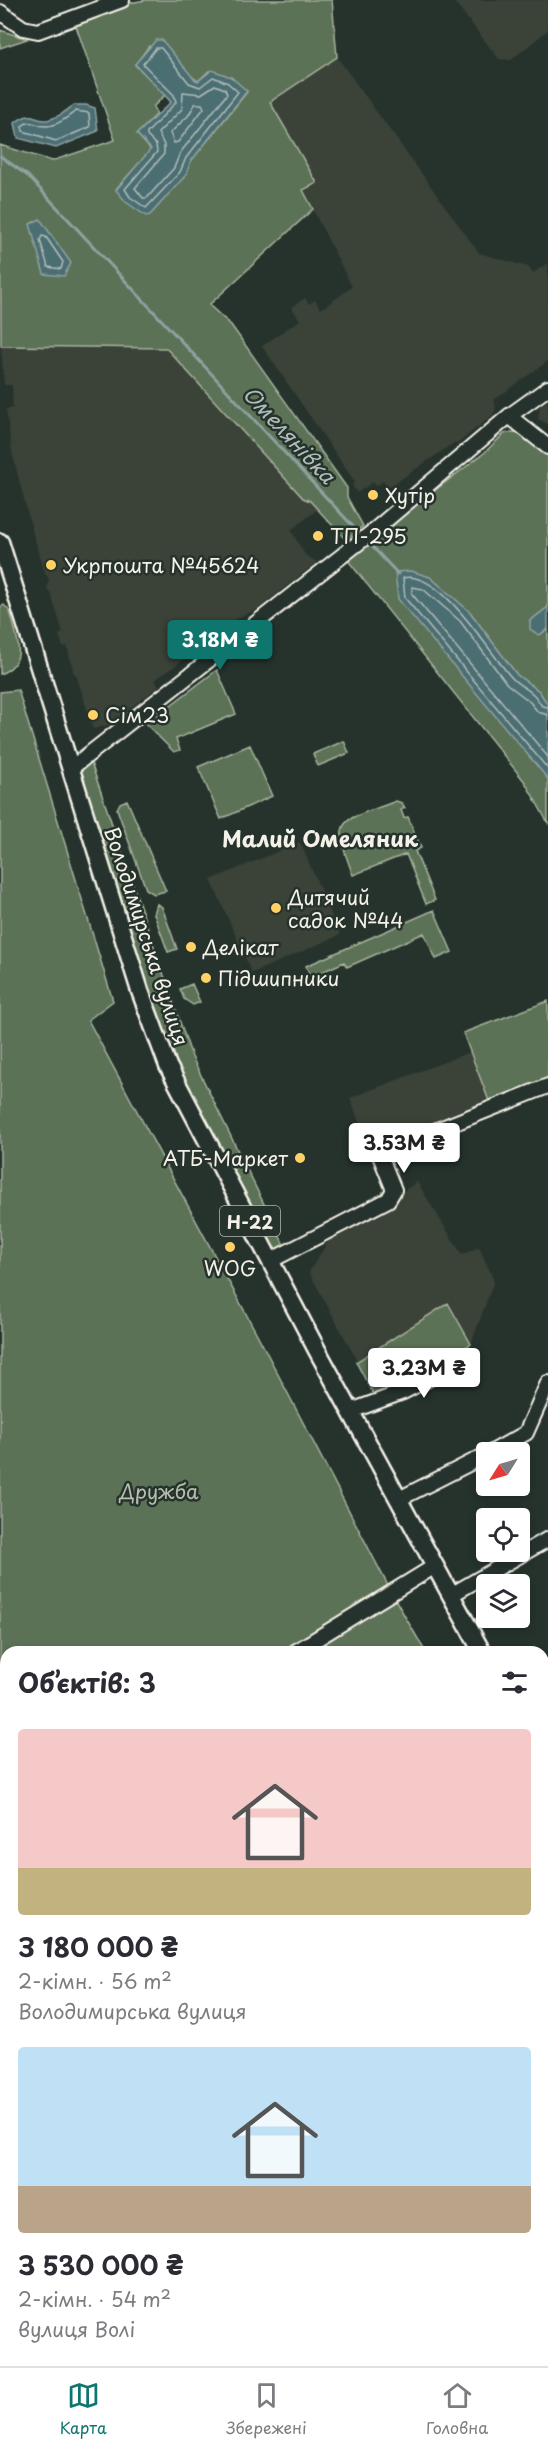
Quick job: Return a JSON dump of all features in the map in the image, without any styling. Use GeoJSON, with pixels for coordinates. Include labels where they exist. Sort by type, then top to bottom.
{"type":"FeatureCollection","features":[{"type":"Feature","properties":{"kind":"main road","name":"Володимирська вулиця"},"geometry":{"type":"LineString","coordinates":[[0,543],[140,991],[168,1066],[479,1646]]}},
{"type":"Feature","properties":{"kind":"street"},"geometry":{"type":"LineString","coordinates":[[0,12],[23,28],[38,31],[122,0]]}},
{"type":"Feature","properties":{"kind":"street"},"geometry":{"type":"LineString","coordinates":[[70,768],[366,537],[508,416],[548,388]]}},
{"type":"Feature","properties":{"kind":"street"},"geometry":{"type":"LineString","coordinates":[[508,416],[548,447]]}},
{"type":"Feature","properties":{"kind":"street"},"geometry":{"type":"LineString","coordinates":[[270,1260],[388,1200],[394,1190],[379,1153],[548,1086]]}},
{"type":"Feature","properties":{"kind":"street"},"geometry":{"type":"LineString","coordinates":[[351,1411],[403,1392],[464,1360]]}},
{"type":"Feature","properties":{"kind":"street"},"geometry":{"type":"LineString","coordinates":[[510,1442],[526,1433],[548,1383]]}},
{"type":"Feature","properties":{"kind":"street"},"geometry":{"type":"LineString","coordinates":[[399,1499],[476,1460]]}},
{"type":"Feature","properties":{"kind":"street"},"geometry":{"type":"LineString","coordinates":[[451,1595],[548,1539]]}},
{"type":"Feature","properties":{"kind":"street"},"geometry":{"type":"LineString","coordinates":[[305,1646],[435,1566]]}},
{"type":"Feature","properties":{"kind":"shaded area"},"geometry":{"type":"Polygon","coordinates":[[[453,0],[548,0],[548,30],[511,60],[499,59],[453,0]]]}},
{"type":"Feature","properties":{"kind":"shaded area"},"geometry":{"type":"Polygon","coordinates":[[[337,57],[479,253],[528,267],[533,273],[548,263],[548,361],[494,400],[496,408],[493,415],[457,444],[455,442],[388,488],[383,481],[376,486],[373,482],[357,493],[352,485],[355,482],[262,346],[300,320],[291,307],[305,298],[309,304],[315,300],[321,309],[352,287],[303,190],[317,183],[270,102],[337,57]]]}},
{"type":"Feature","properties":{"kind":"shaded area"},"geometry":{"type":"Polygon","coordinates":[[[1,346],[166,348],[303,498],[318,509],[291,530],[305,555],[317,562],[259,608],[234,620],[233,627],[196,657],[190,655],[155,680],[159,686],[116,719],[108,721],[109,725],[93,729],[67,646],[63,647],[59,635],[63,633],[47,588],[49,579],[32,530],[12,452],[6,409],[13,408],[12,385],[4,385],[1,346]]]}},
{"type":"Feature","properties":{"kind":"shaded area"},"geometry":{"type":"Polygon","coordinates":[[[548,401],[548,424],[538,419],[540,406],[548,401]]]}},
{"type":"Feature","properties":{"kind":"shaded area","name":"Дитячий садок №44"},"geometry":{"type":"Polygon","coordinates":[[[300,842],[340,935],[252,973],[211,880],[300,842]]]}},
{"type":"Feature","properties":{"kind":"shaded area"},"geometry":{"type":"Polygon","coordinates":[[[470,1052],[489,1101],[370,1150],[350,1098],[470,1052]]]}},
{"type":"Feature","properties":{"kind":"shaded area"},"geometry":{"type":"Polygon","coordinates":[[[417,1182],[462,1255],[479,1247],[494,1281],[471,1344],[448,1303],[357,1360],[309,1272],[329,1240],[392,1208],[405,1190],[417,1182]]]}},
{"type":"Feature","properties":{"kind":"green space"},"geometry":{"type":"Polygon","coordinates":[[[146,0],[332,0],[337,57],[270,102],[317,183],[303,190],[313,209],[209,305],[231,325],[347,488],[347,497],[363,526],[346,540],[310,501],[303,498],[166,348],[1,346],[0,145],[52,161],[115,140],[74,20],[146,0]],[[149,46],[135,65],[166,94],[153,107],[157,114],[137,134],[151,150],[117,188],[177,184],[186,175],[191,161],[247,92],[209,71],[198,81],[149,46]]]}},
{"type":"Feature","properties":{"kind":"green space"},"geometry":{"type":"Polygon","coordinates":[[[0,30],[27,39],[0,48],[0,30]]]}},
{"type":"Feature","properties":{"kind":"green space"},"geometry":{"type":"Polygon","coordinates":[[[513,432],[524,435],[548,454],[548,607],[530,621],[539,635],[548,629],[548,705],[539,691],[517,675],[470,612],[542,771],[548,779],[548,823],[525,782],[346,558],[484,453],[504,434],[513,432]]]}},
{"type":"Feature","properties":{"kind":"green space"},"geometry":{"type":"Polygon","coordinates":[[[4,605],[12,617],[19,648],[17,660],[8,670],[0,674],[0,607],[4,605]]]}},
{"type":"Feature","properties":{"kind":"green space"},"geometry":{"type":"Polygon","coordinates":[[[217,670],[236,714],[176,739],[180,750],[174,752],[146,724],[217,670]]]}},
{"type":"Feature","properties":{"kind":"green space","name":"Дружба"},"geometry":{"type":"Polygon","coordinates":[[[18,690],[113,1001],[88,1020],[258,1336],[396,1601],[422,1646],[0,1646],[0,692],[18,690]]]}},
{"type":"Feature","properties":{"kind":"green space"},"geometry":{"type":"Polygon","coordinates":[[[344,741],[349,753],[318,766],[313,754],[344,741]]]}},
{"type":"Feature","properties":{"kind":"green space"},"geometry":{"type":"Polygon","coordinates":[[[250,745],[272,796],[221,819],[198,767],[250,745]]]}},
{"type":"Feature","properties":{"kind":"green space"},"geometry":{"type":"Polygon","coordinates":[[[90,760],[192,1057],[284,1245],[272,1252],[174,1063],[140,970],[79,773],[90,760]]]}},
{"type":"Feature","properties":{"kind":"green space"},"geometry":{"type":"Polygon","coordinates":[[[127,800],[166,891],[154,894],[146,889],[117,809],[120,803],[127,800]]]}},
{"type":"Feature","properties":{"kind":"green space"},"geometry":{"type":"Polygon","coordinates":[[[396,801],[402,803],[405,808],[401,810],[404,818],[408,817],[421,848],[415,851],[435,900],[426,904],[406,854],[353,875],[346,855],[342,830],[346,823],[364,813],[396,801]]]}},
{"type":"Feature","properties":{"kind":"green space"},"geometry":{"type":"Polygon","coordinates":[[[157,904],[162,907],[177,949],[168,952],[154,914],[157,904]]]}},
{"type":"Feature","properties":{"kind":"green space"},"geometry":{"type":"Polygon","coordinates":[[[434,910],[452,952],[436,959],[424,933],[347,967],[344,962],[311,977],[306,966],[434,910]]]}},
{"type":"Feature","properties":{"kind":"green space"},"geometry":{"type":"Polygon","coordinates":[[[192,984],[200,1002],[193,1005],[184,999],[180,989],[192,984]]]}},
{"type":"Feature","properties":{"kind":"green space"},"geometry":{"type":"Polygon","coordinates":[[[548,1001],[548,1078],[489,1101],[463,1033],[548,1001]]]}},
{"type":"Feature","properties":{"kind":"green space"},"geometry":{"type":"Polygon","coordinates":[[[448,1303],[471,1344],[375,1397],[356,1362],[448,1303]]]}},
{"type":"Feature","properties":{"kind":"water"},"geometry":{"type":"Polygon","coordinates":[[[156,40],[162,40],[194,79],[198,81],[212,70],[231,77],[247,91],[191,161],[186,175],[150,215],[146,216],[126,202],[116,190],[151,149],[137,134],[171,102],[135,64],[156,40]]]}},
{"type":"Feature","properties":{"kind":"water"},"geometry":{"type":"Polygon","coordinates":[[[74,105],[95,108],[98,131],[56,148],[18,138],[15,123],[21,119],[29,116],[42,120],[51,119],[74,105]]]}},
{"type":"Feature","properties":{"kind":"water"},"geometry":{"type":"Polygon","coordinates":[[[40,219],[71,263],[64,276],[44,274],[30,224],[40,219]]]}},
{"type":"Feature","properties":{"kind":"water"},"geometry":{"type":"Polygon","coordinates":[[[411,571],[430,577],[470,612],[517,675],[539,691],[548,705],[548,779],[398,599],[395,572],[411,571]]]}},
{"type":"Feature","properties":{"kind":"water"},"geometry":{"type":"Polygon","coordinates":[[[548,607],[548,629],[539,635],[530,629],[530,621],[548,607]]]}},
{"type":"Feature","properties":{"kind":"waterway","name":"Омелянівка"},"geometry":{"type":"LineString","coordinates":[[0,156],[28,176],[361,535]]}},
{"type":"Feature","properties":{"kind":"waterway","name":"Омелянівка"},"geometry":{"type":"LineString","coordinates":[[368,542],[398,574]]}},
{"type":"Feature","properties":{"kind":"place","name":"Хутір"},"geometry":{"type":"Point","coordinates":[373,495]}},
{"type":"Feature","properties":{"kind":"place","name":"ТП-295"},"geometry":{"type":"Point","coordinates":[318,536]}},
{"type":"Feature","properties":{"kind":"place","name":"Укрпошта №45624"},"geometry":{"type":"Point","coordinates":[51,565]}},
{"type":"Feature","properties":{"kind":"place","name":"Сім23"},"geometry":{"type":"Point","coordinates":[93,715]}},
{"type":"Feature","properties":{"kind":"place","name":"Дитячий садок №44"},"geometry":{"type":"Point","coordinates":[276,908]}},
{"type":"Feature","properties":{"kind":"place","name":"Делікат"},"geometry":{"type":"Point","coordinates":[191,947]}},
{"type":"Feature","properties":{"kind":"place","name":"Підшипники"},"geometry":{"type":"Point","coordinates":[206,978]}},
{"type":"Feature","properties":{"kind":"place","name":"АТБ-Маркет"},"geometry":{"type":"Point","coordinates":[300,1158]}},
{"type":"Feature","properties":{"kind":"place","name":"WOG"},"geometry":{"type":"Point","coordinates":[230,1247]}},
{"type":"Feature","properties":{"kind":"district","name":"Малий Омеляник"},"geometry":{"type":"Point","coordinates":[320,837]}}]}
